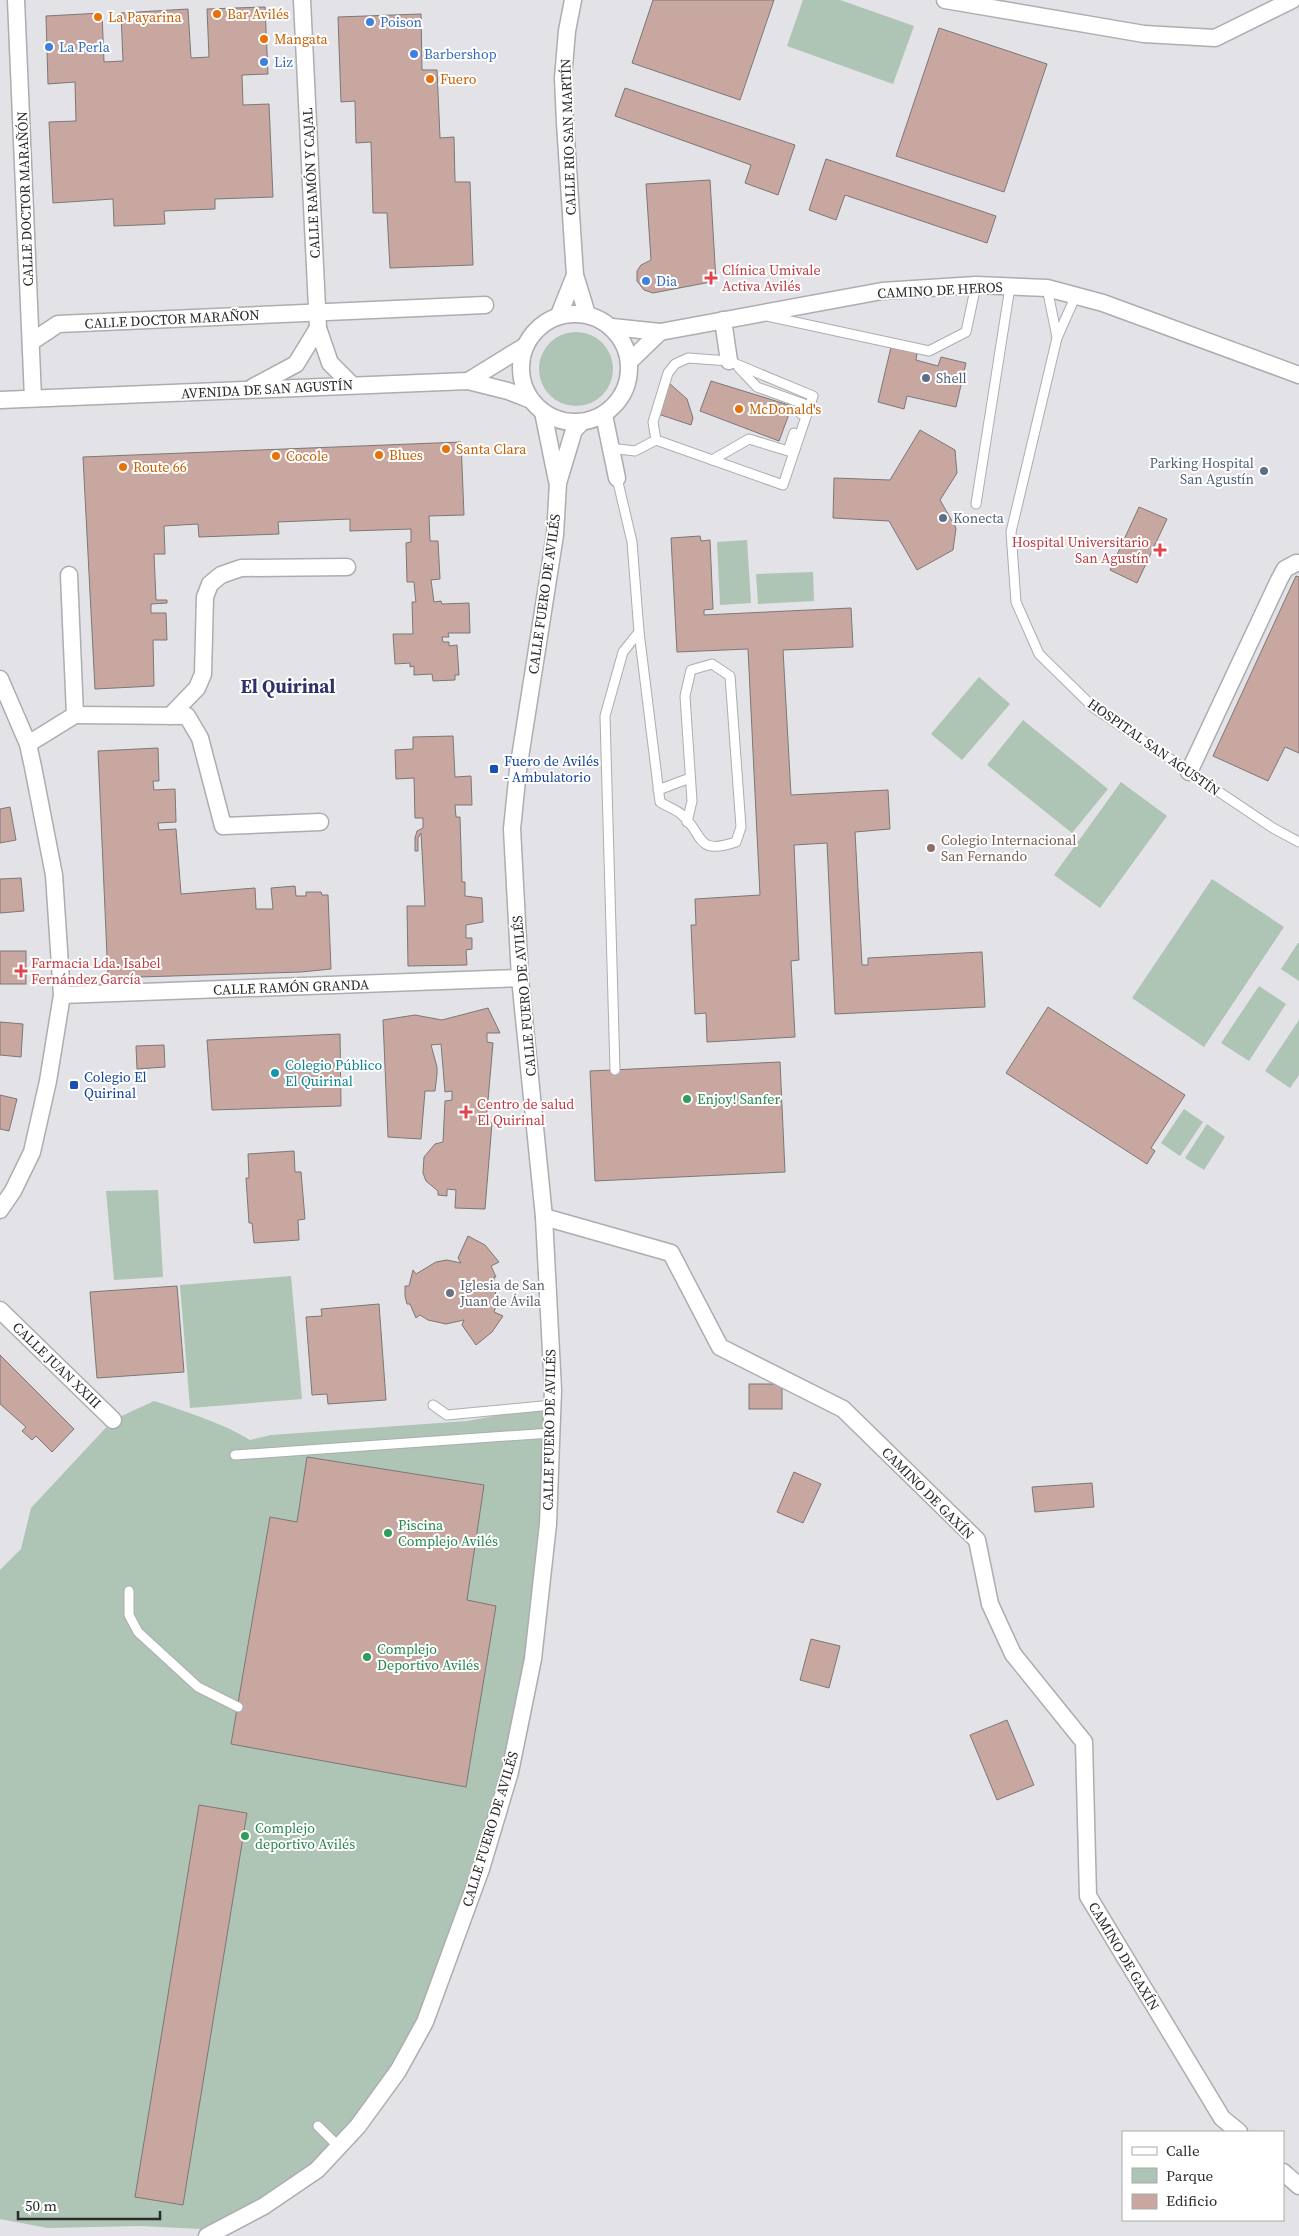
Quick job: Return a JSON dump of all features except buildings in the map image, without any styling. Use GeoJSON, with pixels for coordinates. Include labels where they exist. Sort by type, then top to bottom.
{"type":"FeatureCollection","features":[{"type":"Feature","properties":{"kind":"street","name":"CALLE DOCTOR MARAÑÓN"},"geometry":{"type":"LineString","coordinates":[[16,0],[34,398]]}},
{"type":"Feature","properties":{"kind":"street","name":"CALLE RAMÓN Y CAJAL"},"geometry":{"type":"LineString","coordinates":[[302,0],[318,320],[330,364],[352,385]]}},
{"type":"Feature","properties":{"kind":"street","name":"CALLE RIO SAN MARTÍN"},"geometry":{"type":"LineString","coordinates":[[573,0],[567,31],[563,78],[575,275]]}},
{"type":"Feature","properties":{"kind":"street"},"geometry":{"type":"LineString","coordinates":[[944,0],[1144,34],[1215,38],[1292,0]]}},
{"type":"Feature","properties":{"kind":"street"},"geometry":{"type":"LineString","coordinates":[[575,275],[587,314]]}},
{"type":"Feature","properties":{"kind":"street"},"geometry":{"type":"LineString","coordinates":[[559,316],[575,275]]}},
{"type":"Feature","properties":{"kind":"street","name":"CAMINO DE HEROS"},"geometry":{"type":"LineString","coordinates":[[612,327],[660,332],[882,291],[976,285],[1047,288],[1076,295],[1299,375]]}},
{"type":"Feature","properties":{"kind":"street","name":"CALLE DOCTOR MARAÑON"},"geometry":{"type":"LineString","coordinates":[[31,342],[58,324],[318,320],[485,305]]}},
{"type":"Feature","properties":{"kind":"street"},"geometry":{"type":"LineString","coordinates":[[587,314],[600,319],[612,327],[624,343],[630,361],[629,381],[623,395],[615,406],[604,415],[581,423],[568,422],[543,412],[531,400],[522,377],[521,360],[525,346],[531,336],[543,324],[559,316],[587,314]]}},
{"type":"Feature","properties":{"kind":"street"},"geometry":{"type":"LineString","coordinates":[[246,390],[296,364],[318,320]]}},
{"type":"Feature","properties":{"kind":"street"},"geometry":{"type":"LineString","coordinates":[[724,320],[732,363]]}},
{"type":"Feature","properties":{"kind":"street"},"geometry":{"type":"LineString","coordinates":[[630,361],[660,332]]}},
{"type":"Feature","properties":{"kind":"street"},"geometry":{"type":"LineString","coordinates":[[468,381],[525,346]]}},
{"type":"Feature","properties":{"kind":"street","name":"AVENIDA DE SAN AGUSTÍN"},"geometry":{"type":"LineString","coordinates":[[0,400],[468,381],[508,391],[531,400]]}},
{"type":"Feature","properties":{"kind":"street","name":"CALLE FUERO DE AVILÉS"},"geometry":{"type":"LineString","coordinates":[[543,412],[558,483]]}},
{"type":"Feature","properties":{"kind":"street"},"geometry":{"type":"LineString","coordinates":[[604,415],[617,478]]}},
{"type":"Feature","properties":{"kind":"street","name":"CALLE FUERO DE AVILÉS"},"geometry":{"type":"LineString","coordinates":[[207,2236],[264,2206],[317,2170],[358,2126],[398,2071],[425,2022],[481,1869],[510,1772],[533,1659],[548,1524],[552,1405],[544,1217],[520,978],[512,829],[518,770],[555,535],[558,483],[574,430],[581,423]]}},
{"type":"Feature","properties":{"kind":"street"},"geometry":{"type":"LineString","coordinates":[[1189,772],[1279,580],[1285,569],[1296,562],[1299,564]]}},
{"type":"Feature","properties":{"kind":"street"},"geometry":{"type":"LineString","coordinates":[[170,716],[197,688],[203,674],[205,597],[210,584],[221,575],[242,568],[348,567]]}},
{"type":"Feature","properties":{"kind":"street"},"geometry":{"type":"LineString","coordinates":[[69,575],[75,715]]}},
{"type":"Feature","properties":{"kind":"street"},"geometry":{"type":"LineString","coordinates":[[0,679],[28,744],[54,875],[62,995],[48,1081],[32,1152],[14,1191],[0,1210]]}},
{"type":"Feature","properties":{"kind":"street"},"geometry":{"type":"LineString","coordinates":[[28,744],[75,715],[187,716],[200,738],[223,826],[320,822]]}},
{"type":"Feature","properties":{"kind":"street","name":"CALLE RAMÓN GRANDA"},"geometry":{"type":"LineString","coordinates":[[62,995],[520,978]]}},
{"type":"Feature","properties":{"kind":"street","name":"CAMINO DE GAXÍN"},"geometry":{"type":"LineString","coordinates":[[544,1217],[671,1253],[720,1347],[843,1409],[977,1540],[990,1604],[1013,1654],[1084,1742],[1088,1896],[1222,2118],[1237,2131]]}},
{"type":"Feature","properties":{"kind":"street","name":"CALLE JUAN XXIII"},"geometry":{"type":"LineString","coordinates":[[0,1310],[113,1420]]}},
{"type":"Feature","properties":{"kind":"street"},"geometry":{"type":"LineString","coordinates":[[1284,2173],[1299,2186]]}},
{"type":"Feature","properties":{"kind":"lane"},"geometry":{"type":"LineString","coordinates":[[757,314],[929,351],[966,332],[976,285]]}},
{"type":"Feature","properties":{"kind":"lane"},"geometry":{"type":"LineString","coordinates":[[976,504],[1010,287]]}},
{"type":"Feature","properties":{"kind":"lane","name":"HOSPITAL SAN AGUSTÍN"},"geometry":{"type":"LineString","coordinates":[[1047,288],[1057,338]]}},
{"type":"Feature","properties":{"kind":"lane","name":"HOSPITAL SAN AGUSTÍN"},"geometry":{"type":"LineString","coordinates":[[1076,295],[1057,338],[1011,532],[1016,602],[1039,654],[1087,702],[1272,828],[1299,842]]}},
{"type":"Feature","properties":{"kind":"lane"},"geometry":{"type":"LineString","coordinates":[[610,448],[635,452],[656,440],[783,485],[813,396],[732,363],[688,358],[675,364],[668,373],[652,422],[656,440]]}},
{"type":"Feature","properties":{"kind":"lane"},"geometry":{"type":"LineString","coordinates":[[712,460],[749,439],[788,451],[804,404],[757,387],[732,363]]}},
{"type":"Feature","properties":{"kind":"lane"},"geometry":{"type":"LineString","coordinates":[[617,478],[632,542],[639,632],[660,802],[681,814],[701,842],[718,848],[736,842],[741,827],[730,676],[712,664],[691,670],[685,696],[692,801],[687,822]]}},
{"type":"Feature","properties":{"kind":"lane"},"geometry":{"type":"LineString","coordinates":[[615,1070],[605,716],[623,652],[639,632]]}},
{"type":"Feature","properties":{"kind":"lane"},"geometry":{"type":"LineString","coordinates":[[658,790],[690,778]]}},
{"type":"Feature","properties":{"kind":"lane"},"geometry":{"type":"LineString","coordinates":[[433,1405],[447,1415],[552,1405]]}},
{"type":"Feature","properties":{"kind":"lane"},"geometry":{"type":"LineString","coordinates":[[235,1455],[551,1433]]}},
{"type":"Feature","properties":{"kind":"lane"},"geometry":{"type":"LineString","coordinates":[[129,1591],[130,1614],[138,1632],[198,1687],[238,1707]]}},
{"type":"Feature","properties":{"kind":"lane"},"geometry":{"type":"LineString","coordinates":[[318,2126],[339,2147]]}},
{"type":"Feature","properties":{"kind":"green space"},"geometry":{"type":"Polygon","coordinates":[[[803,0],[840,0],[914,26],[893,84],[787,46],[803,0]]]}},
{"type":"Feature","properties":{"kind":"green space"},"geometry":{"type":"Polygon","coordinates":[[[569,332],[583,332],[597,338],[607,348],[613,362],[613,376],[607,390],[597,400],[583,406],[569,406],[555,400],[545,390],[539,376],[539,362],[545,348],[555,338],[569,332]]]}},
{"type":"Feature","properties":{"kind":"green space"},"geometry":{"type":"Polygon","coordinates":[[[747,540],[751,603],[720,605],[717,542],[747,540]]]}},
{"type":"Feature","properties":{"kind":"green space"},"geometry":{"type":"Polygon","coordinates":[[[813,572],[814,601],[758,604],[756,574],[813,572]]]}},
{"type":"Feature","properties":{"kind":"green space"},"geometry":{"type":"Polygon","coordinates":[[[979,677],[1010,704],[962,760],[931,734],[979,677]]]}},
{"type":"Feature","properties":{"kind":"green space"},"geometry":{"type":"Polygon","coordinates":[[[1023,720],[1108,789],[1072,833],[987,765],[1023,720]]]}},
{"type":"Feature","properties":{"kind":"green space"},"geometry":{"type":"Polygon","coordinates":[[[1121,782],[1167,816],[1100,908],[1054,875],[1121,782]]]}},
{"type":"Feature","properties":{"kind":"green space"},"geometry":{"type":"Polygon","coordinates":[[[1212,879],[1284,927],[1204,1047],[1132,998],[1212,879]]]}},
{"type":"Feature","properties":{"kind":"green space"},"geometry":{"type":"Polygon","coordinates":[[[1299,943],[1299,981],[1281,969],[1299,943]]]}},
{"type":"Feature","properties":{"kind":"green space"},"geometry":{"type":"Polygon","coordinates":[[[1259,986],[1286,1004],[1249,1061],[1221,1043],[1259,986]]]}},
{"type":"Feature","properties":{"kind":"green space"},"geometry":{"type":"Polygon","coordinates":[[[1299,1020],[1299,1075],[1290,1088],[1265,1071],[1299,1020]]]}},
{"type":"Feature","properties":{"kind":"green space"},"geometry":{"type":"Polygon","coordinates":[[[1184,1109],[1203,1122],[1180,1156],[1161,1143],[1184,1109]]]}},
{"type":"Feature","properties":{"kind":"green space"},"geometry":{"type":"Polygon","coordinates":[[[1207,1124],[1225,1137],[1204,1170],[1185,1158],[1207,1124]]]}},
{"type":"Feature","properties":{"kind":"green space"},"geometry":{"type":"Polygon","coordinates":[[[158,1190],[163,1277],[114,1280],[106,1191],[158,1190]]]}},
{"type":"Feature","properties":{"kind":"green space"},"geometry":{"type":"Polygon","coordinates":[[[291,1276],[302,1399],[190,1408],[180,1285],[291,1276]]]}},
{"type":"Feature","properties":{"kind":"green space","name":"Complejo deportivo Avilés"},"geometry":{"type":"Polygon","coordinates":[[[154,1401],[191,1413],[250,1440],[271,1435],[467,1421],[552,1405],[548,1524],[510,1772],[425,2022],[317,2170],[221,2230],[140,2226],[48,2228],[0,2219],[0,1570],[21,1549],[31,1508],[113,1420],[154,1401]]]}},
{"type":"Feature","properties":{"kind":"place","name":"Bar Avilés"},"geometry":{"type":"Point","coordinates":[217,14]}},
{"type":"Feature","properties":{"kind":"place","name":"La Payarina"},"geometry":{"type":"Point","coordinates":[98,17]}},
{"type":"Feature","properties":{"kind":"place","name":"Poison"},"geometry":{"type":"Point","coordinates":[370,22]}},
{"type":"Feature","properties":{"kind":"place","name":"Mangata"},"geometry":{"type":"Point","coordinates":[264,39]}},
{"type":"Feature","properties":{"kind":"place","name":"La Perla"},"geometry":{"type":"Point","coordinates":[49,47]}},
{"type":"Feature","properties":{"kind":"place","name":"Barbershop"},"geometry":{"type":"Point","coordinates":[414,54]}},
{"type":"Feature","properties":{"kind":"place","name":"Liz"},"geometry":{"type":"Point","coordinates":[264,62]}},
{"type":"Feature","properties":{"kind":"place","name":"Fuero"},"geometry":{"type":"Point","coordinates":[430,79]}},
{"type":"Feature","properties":{"kind":"place","name":"Clínica Umivale Activa Avilés"},"geometry":{"type":"Point","coordinates":[711,278]}},
{"type":"Feature","properties":{"kind":"place","name":"Dia"},"geometry":{"type":"Point","coordinates":[646,281]}},
{"type":"Feature","properties":{"kind":"place","name":"Shell"},"geometry":{"type":"Point","coordinates":[926,378]}},
{"type":"Feature","properties":{"kind":"place","name":"McDonald's"},"geometry":{"type":"Point","coordinates":[739,409]}},
{"type":"Feature","properties":{"kind":"place","name":"Santa Clara"},"geometry":{"type":"Point","coordinates":[446,449]}},
{"type":"Feature","properties":{"kind":"place","name":"Blues"},"geometry":{"type":"Point","coordinates":[379,455]}},
{"type":"Feature","properties":{"kind":"place","name":"Cocole"},"geometry":{"type":"Point","coordinates":[276,456]}},
{"type":"Feature","properties":{"kind":"place","name":"Route 66"},"geometry":{"type":"Point","coordinates":[123,467]}},
{"type":"Feature","properties":{"kind":"place","name":"Parking Hospital San Agustín"},"geometry":{"type":"Point","coordinates":[1264,471]}},
{"type":"Feature","properties":{"kind":"place","name":"Konecta"},"geometry":{"type":"Point","coordinates":[943,518]}},
{"type":"Feature","properties":{"kind":"place","name":"Hospital Universitario San Agustín"},"geometry":{"type":"Point","coordinates":[1160,550]}},
{"type":"Feature","properties":{"kind":"place","name":"Fuero de Avilés - Ambulatorio"},"geometry":{"type":"Point","coordinates":[494,769]}},
{"type":"Feature","properties":{"kind":"place","name":"Colegio Internacional San Fernando"},"geometry":{"type":"Point","coordinates":[931,848]}},
{"type":"Feature","properties":{"kind":"place","name":"Farmacia Lda. Isabel Fernández García"},"geometry":{"type":"Point","coordinates":[21,971]}},
{"type":"Feature","properties":{"kind":"place","name":"Colegio Público El Quirinal"},"geometry":{"type":"Point","coordinates":[275,1073]}},
{"type":"Feature","properties":{"kind":"place","name":"Colegio El Quirinal"},"geometry":{"type":"Point","coordinates":[74,1085]}},
{"type":"Feature","properties":{"kind":"place","name":"Enjoy! Sanfer"},"geometry":{"type":"Point","coordinates":[687,1099]}},
{"type":"Feature","properties":{"kind":"place","name":"Centro de salud El Quirinal"},"geometry":{"type":"Point","coordinates":[466,1112]}},
{"type":"Feature","properties":{"kind":"place","name":"Iglesia de San Juan de Ávila"},"geometry":{"type":"Point","coordinates":[450,1293]}},
{"type":"Feature","properties":{"kind":"place","name":"Piscina Complejo Avilés"},"geometry":{"type":"Point","coordinates":[388,1533]}},
{"type":"Feature","properties":{"kind":"place","name":"Complejo Deportivo Avilés"},"geometry":{"type":"Point","coordinates":[367,1657]}},
{"type":"Feature","properties":{"kind":"place","name":"Complejo deportivo Avilés"},"geometry":{"type":"Point","coordinates":[245,1836]}},
{"type":"Feature","properties":{"kind":"district","name":"El Quirinal"},"geometry":{"type":"Point","coordinates":[288,686]}}]}
